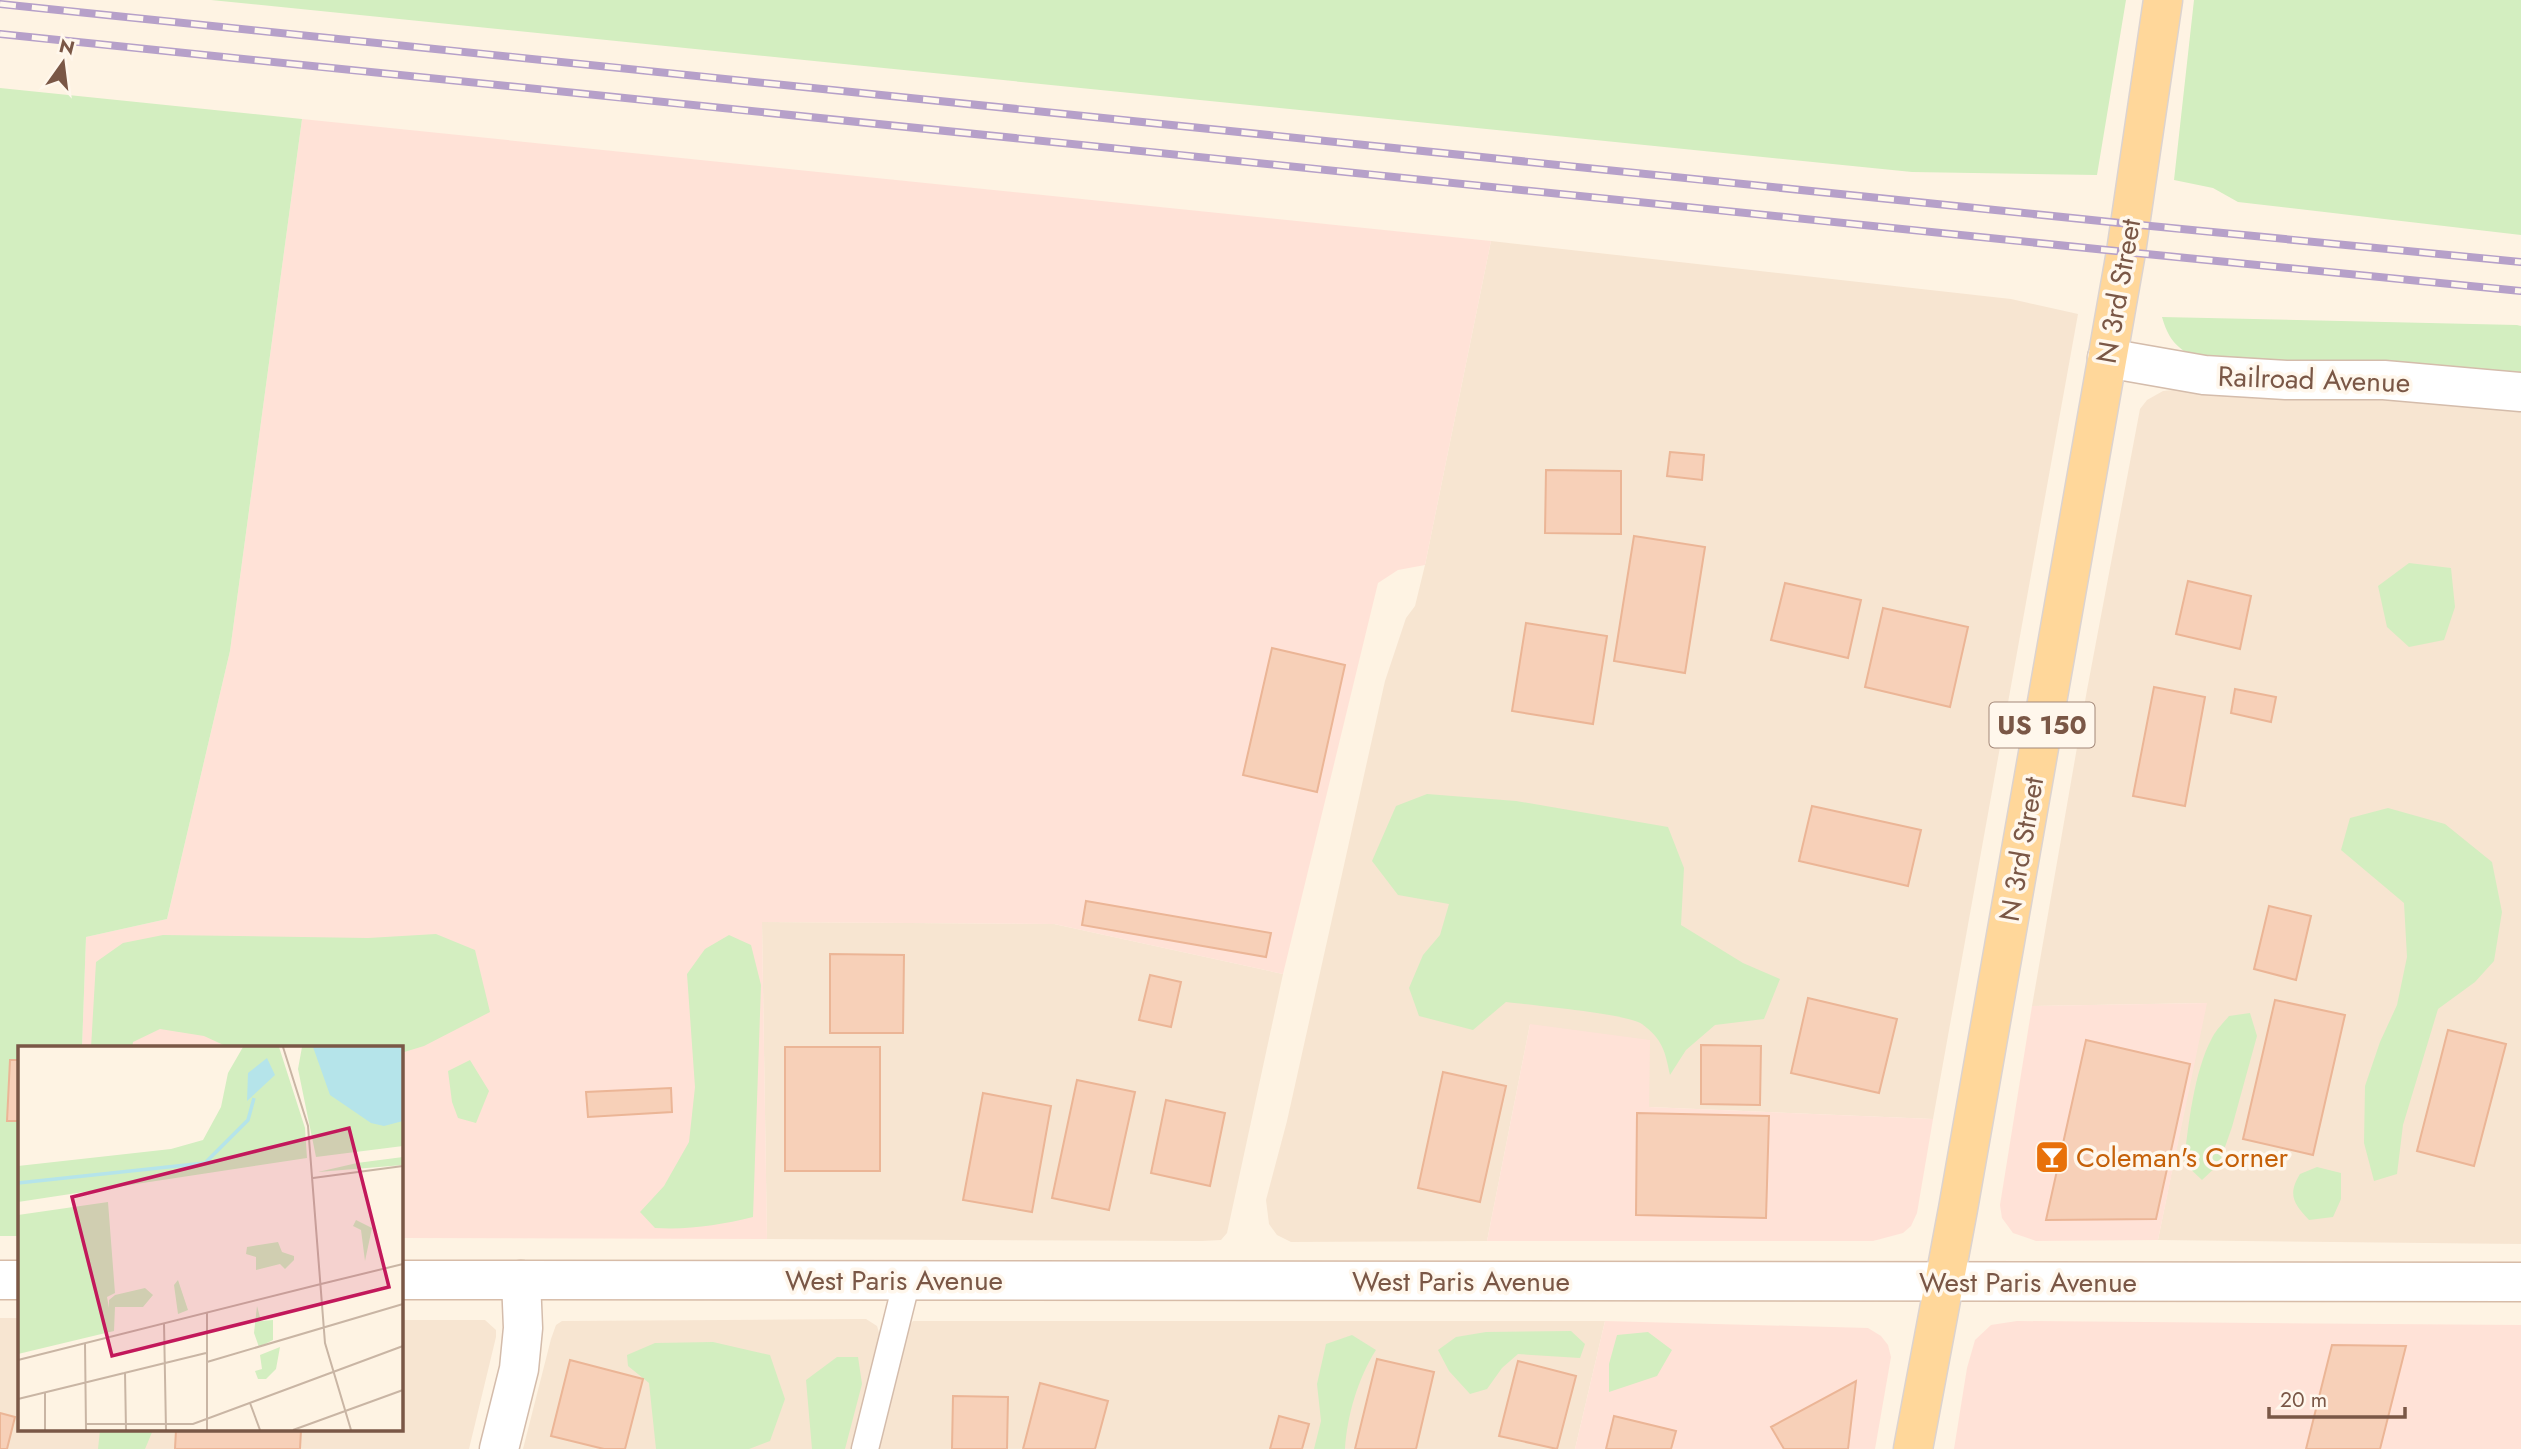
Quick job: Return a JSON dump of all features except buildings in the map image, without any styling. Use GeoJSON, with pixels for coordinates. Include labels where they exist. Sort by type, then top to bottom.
{"type":"FeatureCollection","features":[{"type":"Feature","properties":{"kind":"main road","name":"N 3rd Street"},"geometry":{"type":"LineString","coordinates":[[1913,1449],[2107,358],[2163,0]]}},
{"type":"Feature","properties":{"kind":"main road","name":"Railroad Avenue"},"geometry":{"type":"LineString","coordinates":[[2107,358],[2204,375],[2286,380],[2384,380],[2521,392]]}},
{"type":"Feature","properties":{"kind":"main road"},"geometry":{"type":"LineString","coordinates":[[0,1280],[18,1280]]}},
{"type":"Feature","properties":{"kind":"main road","name":"West Paris Avenue"},"geometry":{"type":"LineString","coordinates":[[402,1280],[2521,1282]]}},
{"type":"Feature","properties":{"kind":"main road"},"geometry":{"type":"LineString","coordinates":[[499,1449],[519,1369],[523,1328],[521,1280]]}},
{"type":"Feature","properties":{"kind":"lane"},"geometry":{"type":"LineString","coordinates":[[865,1449],[906,1280]]}},
{"type":"Feature","properties":{"kind":"shaded area"},"geometry":{"type":"Polygon","coordinates":[[[302,119],[1491,241],[1425,565],[1398,570],[1378,583],[1283,974],[1054,924],[762,922],[767,1239],[402,1238],[402,1046],[82,1046],[86,937],[167,919],[230,651],[302,119]]]}},
{"type":"Feature","properties":{"kind":"shaded area"},"geometry":{"type":"Polygon","coordinates":[[[1491,241],[2011,299],[2078,314],[1933,1119],[1649,1107],[1530,1024],[1487,1241],[1291,1242],[1277,1235],[1269,1224],[1266,1200],[1287,1121],[1385,681],[1406,618],[1415,606],[1425,565],[1491,241]]]}},
{"type":"Feature","properties":{"kind":"shaded area"},"geometry":{"type":"Polygon","coordinates":[[[2210,386],[2521,406],[2521,1244],[2158,1240],[2206,1003],[2032,1006],[2087,690],[2140,409],[2147,400],[2163,391],[2210,386]]]}},
{"type":"Feature","properties":{"kind":"shaded area"},"geometry":{"type":"Polygon","coordinates":[[[762,922],[1054,924],[1283,974],[1227,1233],[1221,1240],[1202,1241],[767,1239],[762,922]]]}},
{"type":"Feature","properties":{"kind":"shaded area"},"geometry":{"type":"Polygon","coordinates":[[[2207,1003],[2158,1240],[2036,1241],[2013,1233],[2002,1218],[2000,1205],[2032,1006],[2207,1003]]]}},
{"type":"Feature","properties":{"kind":"shaded area"},"geometry":{"type":"Polygon","coordinates":[[[1530,1024],[1650,1040],[1649,1107],[1933,1119],[1917,1213],[1911,1226],[1903,1233],[1873,1241],[1487,1241],[1530,1024]]]}},
{"type":"Feature","properties":{"kind":"shaded area"},"geometry":{"type":"Polygon","coordinates":[[[0,1318],[18,1318],[18,1432],[402,1432],[402,1320],[485,1320],[496,1330],[469,1449],[0,1449],[0,1318]]]}},
{"type":"Feature","properties":{"kind":"shaded area"},"geometry":{"type":"Polygon","coordinates":[[[866,1319],[877,1326],[880,1336],[854,1449],[523,1449],[551,1339],[556,1325],[562,1321],[866,1319]]]}},
{"type":"Feature","properties":{"kind":"shaded area"},"geometry":{"type":"Polygon","coordinates":[[[913,1321],[1605,1321],[1575,1449],[876,1449],[907,1329],[913,1321]]]}},
{"type":"Feature","properties":{"kind":"shaded area"},"geometry":{"type":"Polygon","coordinates":[[[1605,1321],[1868,1328],[1881,1336],[1888,1345],[1891,1357],[1875,1449],[1575,1449],[1605,1321]]]}},
{"type":"Feature","properties":{"kind":"shaded area"},"geometry":{"type":"Polygon","coordinates":[[[2017,1321],[2521,1325],[2521,1449],[1954,1449],[1967,1368],[1975,1340],[1991,1325],[2017,1321]]]}},
{"type":"Feature","properties":{"kind":"green space"},"geometry":{"type":"Polygon","coordinates":[[[211,0],[2126,0],[2097,175],[1912,172],[211,0]]]}},
{"type":"Feature","properties":{"kind":"green space"},"geometry":{"type":"Polygon","coordinates":[[[2194,0],[2521,0],[2521,235],[2238,202],[2213,188],[2174,180],[2194,0]]]}},
{"type":"Feature","properties":{"kind":"green space"},"geometry":{"type":"Polygon","coordinates":[[[0,88],[302,119],[230,651],[167,919],[86,937],[82,1046],[18,1046],[18,1236],[0,1236],[0,88]]]}},
{"type":"Feature","properties":{"kind":"green space"},"geometry":{"type":"Polygon","coordinates":[[[2162,317],[2517,325],[2521,326],[2521,377],[2193,357],[2173,341],[2162,317]]]}},
{"type":"Feature","properties":{"kind":"green space"},"geometry":{"type":"Polygon","coordinates":[[[2409,563],[2451,568],[2455,607],[2444,640],[2409,647],[2387,627],[2378,586],[2409,563]]]}},
{"type":"Feature","properties":{"kind":"green space"},"geometry":{"type":"Polygon","coordinates":[[[1427,794],[1516,801],[1668,827],[1684,868],[1681,925],[1743,963],[1780,979],[1764,1019],[1715,1025],[1686,1050],[1670,1075],[1664,1053],[1655,1035],[1633,1020],[1578,1010],[1506,1002],[1473,1030],[1419,1016],[1409,988],[1423,955],[1440,935],[1449,904],[1398,895],[1372,861],[1396,806],[1427,794]]]}},
{"type":"Feature","properties":{"kind":"green space"},"geometry":{"type":"Polygon","coordinates":[[[2388,808],[2445,824],[2492,862],[2502,912],[2494,961],[2475,982],[2438,1009],[2403,1125],[2397,1174],[2374,1181],[2364,1143],[2365,1086],[2380,1042],[2397,1005],[2407,957],[2404,903],[2341,850],[2350,818],[2388,808]]]}},
{"type":"Feature","properties":{"kind":"green space"},"geometry":{"type":"Polygon","coordinates":[[[436,934],[475,950],[490,1012],[424,1046],[402,1053],[402,1046],[226,1046],[204,1036],[160,1029],[133,1042],[132,1046],[91,1046],[96,962],[123,943],[163,935],[368,938],[436,934]]]}},
{"type":"Feature","properties":{"kind":"green space"},"geometry":{"type":"Polygon","coordinates":[[[729,935],[751,945],[761,985],[753,1217],[705,1226],[655,1228],[640,1212],[664,1186],[689,1142],[695,1087],[687,974],[705,949],[729,935]]]}},
{"type":"Feature","properties":{"kind":"green space"},"geometry":{"type":"Polygon","coordinates":[[[2250,1013],[2257,1036],[2232,1127],[2219,1164],[2202,1180],[2184,1163],[2193,1099],[2201,1066],[2214,1035],[2229,1016],[2250,1013]]]}},
{"type":"Feature","properties":{"kind":"green space"},"geometry":{"type":"Polygon","coordinates":[[[470,1060],[489,1091],[476,1123],[458,1118],[452,1102],[448,1071],[470,1060]]]}},
{"type":"Feature","properties":{"kind":"green space"},"geometry":{"type":"Polygon","coordinates":[[[2317,1167],[2341,1173],[2341,1199],[2333,1217],[2309,1220],[2299,1209],[2293,1194],[2300,1174],[2317,1167]]]}},
{"type":"Feature","properties":{"kind":"green space"},"geometry":{"type":"Polygon","coordinates":[[[1571,1331],[1585,1344],[1580,1358],[1518,1354],[1502,1368],[1487,1389],[1470,1394],[1449,1371],[1438,1350],[1456,1337],[1486,1332],[1571,1331]]]}},
{"type":"Feature","properties":{"kind":"green space"},"geometry":{"type":"Polygon","coordinates":[[[1648,1332],[1672,1350],[1657,1376],[1609,1392],[1609,1364],[1617,1335],[1648,1332]]]}},
{"type":"Feature","properties":{"kind":"green space"},"geometry":{"type":"Polygon","coordinates":[[[1352,1335],[1376,1350],[1354,1398],[1345,1449],[1314,1449],[1321,1421],[1317,1384],[1326,1344],[1352,1335]]]}},
{"type":"Feature","properties":{"kind":"green space"},"geometry":{"type":"Polygon","coordinates":[[[713,1342],[770,1355],[785,1399],[770,1441],[749,1449],[656,1449],[649,1383],[628,1366],[627,1355],[655,1343],[713,1342]]]}},
{"type":"Feature","properties":{"kind":"green space"},"geometry":{"type":"Polygon","coordinates":[[[837,1357],[858,1357],[862,1384],[845,1449],[812,1449],[806,1380],[837,1357]]]}},
{"type":"Feature","properties":{"kind":"green space"},"geometry":{"type":"Polygon","coordinates":[[[100,1432],[152,1432],[145,1449],[98,1449],[100,1432]]]}},
{"type":"Feature","properties":{"kind":"railway"},"geometry":{"type":"LineString","coordinates":[[0,4],[2521,262]]}},
{"type":"Feature","properties":{"kind":"railway"},"geometry":{"type":"LineString","coordinates":[[0,34],[2521,291]]}},
{"type":"Feature","properties":{"kind":"place","name":"Coleman's Corner"},"geometry":{"type":"Point","coordinates":[2052,1157]}}]}
